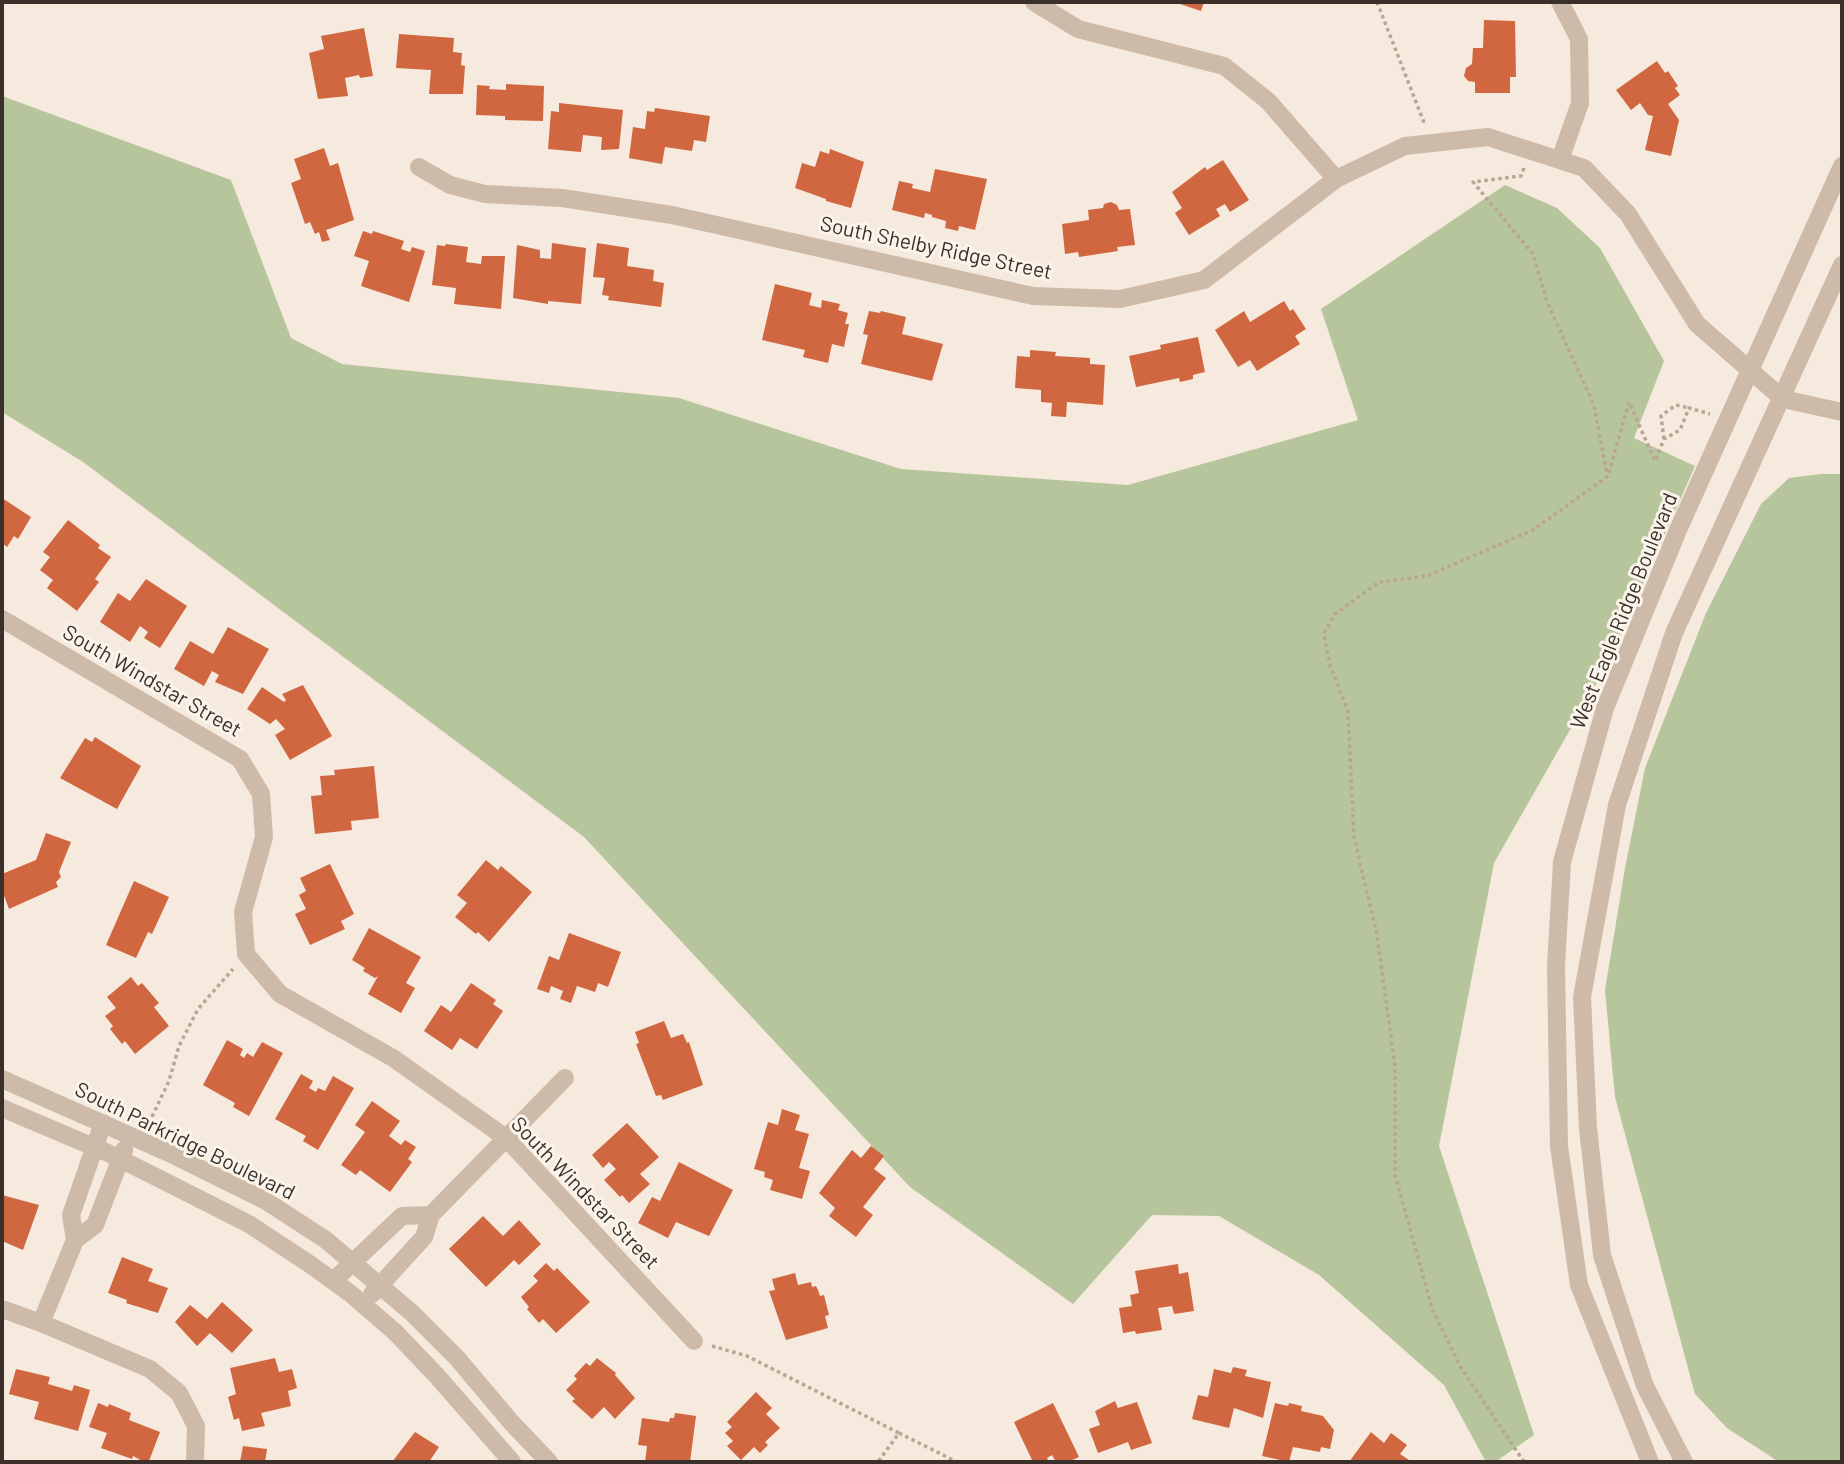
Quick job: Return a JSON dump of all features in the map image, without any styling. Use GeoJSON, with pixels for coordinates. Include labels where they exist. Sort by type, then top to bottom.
{"type":"FeatureCollection","features":[{"type":"Feature","properties":{"kind":"street"},"geometry":{"type":"LineString","coordinates":[[1034,2],[1078,29],[1224,66],[1268,102],[1336,179]]}},
{"type":"Feature","properties":{"kind":"street"},"geometry":{"type":"LineString","coordinates":[[1560,2],[1579,39],[1580,103],[1560,160]]}},
{"type":"Feature","properties":{"kind":"street","name":"South Shelby Ridge Street"},"geometry":{"type":"LineString","coordinates":[[419,167],[450,185],[485,194],[562,198],[672,215],[1034,296],[1120,299],[1204,280],[1336,179],[1405,146],[1488,137],[1584,168],[1628,214],[1697,324],[1783,398],[1842,412]]}},
{"type":"Feature","properties":{"kind":"street","name":"West Eagle Ridge Boulevard"},"geometry":{"type":"LineString","coordinates":[[1650,1462],[1579,1285],[1577,1272],[1559,1146],[1556,966],[1562,862],[1605,708],[1678,530],[1838,181],[1842,166]]}},
{"type":"Feature","properties":{"kind":"street"},"geometry":{"type":"LineString","coordinates":[[1684,1462],[1646,1386],[1602,1255],[1588,1128],[1582,997],[1616,805],[1674,633],[1842,265]]}},
{"type":"Feature","properties":{"kind":"street","name":"South Windstar Street"},"geometry":{"type":"LineString","coordinates":[[3,624],[240,760],[261,794],[264,837],[243,912],[246,954],[280,995],[393,1058],[506,1138],[694,1341]]}},
{"type":"Feature","properties":{"kind":"street"},"geometry":{"type":"LineString","coordinates":[[362,1304],[424,1237],[430,1214],[565,1078]]}},
{"type":"Feature","properties":{"kind":"street","name":"South Parkridge Boulevard"},"geometry":{"type":"LineString","coordinates":[[2,1079],[103,1123],[266,1201],[326,1240],[412,1313],[457,1358],[549,1462]]}},
{"type":"Feature","properties":{"kind":"street"},"geometry":{"type":"LineString","coordinates":[[2,1108],[120,1160],[249,1224],[333,1281],[395,1332],[509,1461],[531,1444]]}},
{"type":"Feature","properties":{"kind":"street"},"geometry":{"type":"LineString","coordinates":[[75,1240],[71,1215],[103,1123]]}},
{"type":"Feature","properties":{"kind":"street"},"geometry":{"type":"LineString","coordinates":[[41,1323],[75,1240],[94,1225],[120,1160],[135,1138]]}},
{"type":"Feature","properties":{"kind":"street"},"geometry":{"type":"LineString","coordinates":[[333,1281],[402,1216],[430,1214]]}},
{"type":"Feature","properties":{"kind":"street"},"geometry":{"type":"LineString","coordinates":[[2,1309],[150,1369],[179,1394],[196,1426],[195,1462]]}},
{"type":"Feature","properties":{"kind":"path"},"geometry":{"type":"LineString","coordinates":[[1377,2],[1432,143]]}},
{"type":"Feature","properties":{"kind":"path"},"geometry":{"type":"LineString","coordinates":[[1532,151],[1521,176],[1473,182],[1534,254],[1547,302],[1594,405],[1608,476]]}},
{"type":"Feature","properties":{"kind":"path"},"geometry":{"type":"LineString","coordinates":[[1524,1462],[1461,1368],[1433,1311],[1395,1175],[1395,1066],[1377,935],[1354,836],[1348,711],[1329,663],[1324,633],[1335,614],[1379,582],[1427,576],[1533,530],[1608,476],[1629,402],[1655,461],[1664,439],[1661,416],[1676,405],[1729,419]]}},
{"type":"Feature","properties":{"kind":"path"},"geometry":{"type":"LineString","coordinates":[[1664,439],[1680,430],[1689,408]]}},
{"type":"Feature","properties":{"kind":"path"},"geometry":{"type":"LineString","coordinates":[[135,1138],[169,1081],[179,1046],[198,1009],[246,954]]}},
{"type":"Feature","properties":{"kind":"path"},"geometry":{"type":"LineString","coordinates":[[694,1341],[747,1356],[957,1462]]}},
{"type":"Feature","properties":{"kind":"path"},"geometry":{"type":"LineString","coordinates":[[878,1462],[899,1433]]}},
{"type":"Feature","properties":{"kind":"green space"},"geometry":{"type":"Polygon","coordinates":[[[2,96],[231,180],[291,338],[342,364],[679,398],[901,469],[1128,485],[1358,420],[1321,309],[1505,185],[1557,208],[1600,248],[1664,361],[1634,438],[1695,466],[1607,665],[1494,863],[1439,1146],[1534,1435],[1495,1462],[1486,1462],[1444,1385],[1319,1275],[1219,1216],[1152,1215],[1073,1304],[910,1187],[584,837],[83,462],[2,412],[2,96]]]}},
{"type":"Feature","properties":{"kind":"green space"},"geometry":{"type":"Polygon","coordinates":[[[1842,474],[1842,1462],[1779,1462],[1727,1428],[1695,1394],[1615,1097],[1605,990],[1645,768],[1706,613],[1761,504],[1789,478],[1842,474]]]}},
{"type":"Feature","properties":{"kind":"building"},"geometry":{"type":"Polygon","coordinates":[[[1174,2],[1204,2],[1201,11],[1174,2]]]}},
{"type":"Feature","properties":{"kind":"building"},"geometry":{"type":"Polygon","coordinates":[[[1484,20],[1515,21],[1516,77],[1510,77],[1510,93],[1475,93],[1475,82],[1468,81],[1464,76],[1466,68],[1472,64],[1473,48],[1483,48],[1484,20]]]}},
{"type":"Feature","properties":{"kind":"building"},"geometry":{"type":"Polygon","coordinates":[[[364,28],[373,76],[345,78],[348,96],[318,99],[309,53],[324,49],[321,36],[364,28]]]}},
{"type":"Feature","properties":{"kind":"building"},"geometry":{"type":"Polygon","coordinates":[[[399,34],[454,38],[453,52],[462,53],[461,65],[465,66],[463,94],[429,94],[431,70],[396,68],[399,34]]]}},
{"type":"Feature","properties":{"kind":"building"},"geometry":{"type":"Polygon","coordinates":[[[1657,61],[1665,73],[1668,71],[1678,86],[1675,88],[1680,95],[1668,104],[1679,120],[1671,156],[1645,150],[1653,116],[1648,115],[1640,103],[1631,110],[1616,90],[1657,61]]]}},
{"type":"Feature","properties":{"kind":"building"},"geometry":{"type":"Polygon","coordinates":[[[506,84],[544,86],[543,121],[505,120],[505,116],[476,115],[477,85],[506,90],[506,84]]]}},
{"type":"Feature","properties":{"kind":"building"},"geometry":{"type":"Polygon","coordinates":[[[559,103],[623,110],[619,149],[601,150],[602,137],[583,135],[581,152],[548,149],[551,111],[559,112],[559,103]]]}},
{"type":"Feature","properties":{"kind":"building"},"geometry":{"type":"Polygon","coordinates":[[[655,108],[710,116],[706,142],[694,140],[692,151],[665,147],[662,164],[629,158],[633,127],[645,129],[647,111],[654,112],[655,108]]]}},
{"type":"Feature","properties":{"kind":"building"},"geometry":{"type":"Polygon","coordinates":[[[324,148],[330,166],[338,163],[354,220],[326,230],[330,240],[322,242],[319,232],[315,234],[310,222],[305,224],[291,183],[301,179],[294,159],[324,148]]]}},
{"type":"Feature","properties":{"kind":"building"},"geometry":{"type":"Polygon","coordinates":[[[830,149],[864,162],[851,208],[795,188],[802,163],[815,167],[820,151],[829,154],[830,149]]]}},
{"type":"Feature","properties":{"kind":"building"},"geometry":{"type":"Polygon","coordinates":[[[1223,160],[1249,200],[1230,212],[1225,204],[1216,209],[1220,216],[1189,235],[1175,213],[1182,208],[1172,192],[1205,167],[1207,170],[1223,160]]]}},
{"type":"Feature","properties":{"kind":"building"},"geometry":{"type":"Polygon","coordinates":[[[935,169],[987,179],[975,230],[959,226],[958,231],[945,228],[946,221],[932,215],[925,213],[924,218],[892,210],[899,181],[913,184],[912,188],[930,192],[935,169]]]}},
{"type":"Feature","properties":{"kind":"building"},"geometry":{"type":"Polygon","coordinates":[[[1111,202],[1117,205],[1119,210],[1130,209],[1135,245],[1117,247],[1118,251],[1079,257],[1078,252],[1065,254],[1062,224],[1089,220],[1088,210],[1103,208],[1104,204],[1111,202]]]}},
{"type":"Feature","properties":{"kind":"building"},"geometry":{"type":"Polygon","coordinates":[[[363,231],[372,234],[373,231],[404,241],[401,249],[410,252],[412,247],[425,251],[409,302],[361,286],[369,261],[354,256],[363,231]]]}},
{"type":"Feature","properties":{"kind":"building"},"geometry":{"type":"Polygon","coordinates":[[[552,243],[586,248],[581,304],[548,301],[548,304],[513,298],[517,245],[540,250],[540,258],[551,259],[552,243]]]}},
{"type":"Feature","properties":{"kind":"building"},"geometry":{"type":"Polygon","coordinates":[[[597,243],[629,248],[627,266],[654,270],[653,281],[664,283],[661,307],[608,300],[609,296],[602,295],[605,278],[593,277],[597,243]]]}},
{"type":"Feature","properties":{"kind":"building"},"geometry":{"type":"Polygon","coordinates":[[[437,245],[468,247],[466,262],[481,264],[482,256],[505,256],[501,309],[454,304],[456,288],[432,285],[437,245]]]}},
{"type":"Feature","properties":{"kind":"building"},"geometry":{"type":"Polygon","coordinates":[[[775,284],[812,293],[809,305],[821,308],[822,300],[840,304],[838,310],[848,313],[845,324],[849,324],[844,347],[832,344],[828,363],[803,357],[805,350],[762,340],[775,284]]]}},
{"type":"Feature","properties":{"kind":"building"},"geometry":{"type":"Polygon","coordinates":[[[1284,301],[1290,311],[1293,309],[1306,329],[1295,336],[1300,344],[1257,371],[1250,360],[1238,367],[1215,330],[1244,311],[1250,322],[1284,301]]]}},
{"type":"Feature","properties":{"kind":"building"},"geometry":{"type":"Polygon","coordinates":[[[869,311],[906,317],[902,334],[943,344],[932,381],[861,364],[868,335],[863,334],[869,311]]]}},
{"type":"Feature","properties":{"kind":"building"},"geometry":{"type":"Polygon","coordinates":[[[1198,337],[1205,372],[1180,382],[1179,378],[1136,387],[1129,356],[1161,349],[1160,345],[1198,337]]]}},
{"type":"Feature","properties":{"kind":"building"},"geometry":{"type":"Polygon","coordinates":[[[1030,350],[1056,352],[1055,356],[1090,358],[1090,364],[1105,365],[1103,405],[1067,402],[1066,417],[1051,416],[1052,403],[1041,402],[1041,390],[1015,388],[1017,356],[1030,357],[1030,350]]]}},
{"type":"Feature","properties":{"kind":"building"},"geometry":{"type":"Polygon","coordinates":[[[2,498],[31,517],[18,539],[14,536],[7,547],[2,543],[2,498]]]}},
{"type":"Feature","properties":{"kind":"building"},"geometry":{"type":"Polygon","coordinates":[[[68,520],[111,557],[95,579],[99,582],[77,611],[47,588],[53,580],[40,570],[50,557],[43,552],[68,520]]]}},
{"type":"Feature","properties":{"kind":"building"},"geometry":{"type":"Polygon","coordinates":[[[146,579],[187,606],[160,648],[144,638],[148,632],[140,626],[130,642],[100,622],[118,593],[130,601],[146,579]]]}},
{"type":"Feature","properties":{"kind":"building"},"geometry":{"type":"Polygon","coordinates":[[[228,627],[269,649],[243,694],[215,682],[219,675],[212,671],[204,686],[174,669],[190,641],[213,654],[228,627]]]}},
{"type":"Feature","properties":{"kind":"building"},"geometry":{"type":"Polygon","coordinates":[[[303,685],[332,736],[290,760],[275,735],[285,729],[276,719],[270,724],[247,709],[262,687],[284,702],[286,700],[282,694],[303,685]]]}},
{"type":"Feature","properties":{"kind":"building"},"geometry":{"type":"Polygon","coordinates":[[[95,737],[141,766],[117,809],[60,778],[85,738],[92,742],[95,737]]]}},
{"type":"Feature","properties":{"kind":"building"},"geometry":{"type":"Polygon","coordinates":[[[374,766],[379,818],[351,821],[352,830],[315,834],[311,796],[322,795],[320,776],[335,775],[334,770],[374,766]]]}},
{"type":"Feature","properties":{"kind":"building"},"geometry":{"type":"Polygon","coordinates":[[[46,833],[71,842],[59,872],[61,877],[56,882],[58,887],[9,909],[2,890],[2,874],[36,860],[46,833]]]}},
{"type":"Feature","properties":{"kind":"building"},"geometry":{"type":"Polygon","coordinates":[[[486,860],[498,870],[501,866],[532,892],[489,942],[455,917],[467,903],[457,895],[486,860]]]}},
{"type":"Feature","properties":{"kind":"building"},"geometry":{"type":"Polygon","coordinates":[[[330,864],[354,914],[341,921],[345,929],[310,945],[295,914],[306,909],[299,895],[306,891],[300,878],[330,864]]]}},
{"type":"Feature","properties":{"kind":"building"},"geometry":{"type":"Polygon","coordinates":[[[134,881],[169,897],[152,934],[148,932],[136,958],[106,945],[134,881]]]}},
{"type":"Feature","properties":{"kind":"building"},"geometry":{"type":"Polygon","coordinates":[[[369,928],[421,957],[406,983],[415,988],[401,1013],[368,994],[378,976],[375,978],[363,971],[365,968],[352,960],[369,928]]]}},
{"type":"Feature","properties":{"kind":"building"},"geometry":{"type":"Polygon","coordinates":[[[569,933],[621,952],[608,987],[598,983],[595,992],[577,986],[571,1003],[560,999],[563,991],[551,986],[549,993],[537,989],[549,956],[559,960],[569,933]]]}},
{"type":"Feature","properties":{"kind":"building"},"geometry":{"type":"Polygon","coordinates":[[[131,977],[138,986],[142,983],[159,1003],[154,1007],[169,1026],[135,1054],[125,1041],[122,1044],[110,1029],[113,1026],[105,1016],[116,1008],[107,997],[131,977]]]}},
{"type":"Feature","properties":{"kind":"building"},"geometry":{"type":"Polygon","coordinates":[[[471,983],[496,1000],[493,1004],[503,1011],[477,1049],[460,1038],[452,1050],[424,1031],[441,1005],[451,1012],[471,983]]]}},
{"type":"Feature","properties":{"kind":"building"},"geometry":{"type":"Polygon","coordinates":[[[664,1021],[671,1038],[683,1034],[687,1043],[689,1042],[703,1085],[663,1100],[661,1095],[656,1096],[636,1044],[639,1043],[635,1032],[664,1021]]]}},
{"type":"Feature","properties":{"kind":"building"},"geometry":{"type":"Polygon","coordinates":[[[227,1040],[243,1049],[240,1055],[244,1058],[247,1053],[253,1057],[262,1042],[283,1053],[249,1116],[233,1107],[235,1103],[203,1085],[227,1040]]]}},
{"type":"Feature","properties":{"kind":"building"},"geometry":{"type":"Polygon","coordinates":[[[301,1074],[313,1081],[309,1088],[316,1092],[318,1088],[325,1091],[333,1076],[354,1088],[318,1150],[303,1141],[306,1136],[275,1119],[301,1074]]]}},
{"type":"Feature","properties":{"kind":"building"},"geometry":{"type":"Polygon","coordinates":[[[372,1101],[400,1121],[389,1136],[401,1145],[405,1140],[416,1147],[408,1159],[412,1162],[390,1192],[360,1170],[356,1175],[341,1165],[365,1132],[355,1125],[372,1101]]]}},
{"type":"Feature","properties":{"kind":"building"},"geometry":{"type":"Polygon","coordinates":[[[782,1109],[800,1115],[795,1130],[809,1134],[799,1168],[810,1171],[802,1199],[770,1190],[773,1180],[764,1177],[765,1172],[754,1169],[768,1122],[778,1125],[782,1109]]]}},
{"type":"Feature","properties":{"kind":"building"},"geometry":{"type":"Polygon","coordinates":[[[627,1123],[659,1157],[640,1174],[650,1184],[629,1203],[604,1180],[616,1169],[609,1162],[603,1168],[592,1155],[627,1123]]]}},
{"type":"Feature","properties":{"kind":"building"},"geometry":{"type":"Polygon","coordinates":[[[871,1146],[884,1156],[874,1169],[886,1178],[863,1207],[873,1215],[856,1237],[829,1216],[835,1208],[819,1193],[852,1150],[861,1158],[871,1146]]]}},
{"type":"Feature","properties":{"kind":"building"},"geometry":{"type":"Polygon","coordinates":[[[679,1162],[733,1190],[709,1236],[676,1222],[668,1238],[638,1223],[652,1197],[660,1201],[679,1162]]]}},
{"type":"Feature","properties":{"kind":"building"},"geometry":{"type":"Polygon","coordinates":[[[2,1195],[39,1205],[23,1250],[2,1241],[2,1195]]]}},
{"type":"Feature","properties":{"kind":"building"},"geometry":{"type":"Polygon","coordinates":[[[483,1216],[503,1236],[519,1220],[541,1244],[519,1265],[514,1260],[486,1287],[449,1249],[483,1216]]]}},
{"type":"Feature","properties":{"kind":"building"},"geometry":{"type":"Polygon","coordinates":[[[122,1257],[153,1269],[148,1281],[168,1288],[158,1313],[126,1303],[127,1300],[108,1293],[122,1257]]]}},
{"type":"Feature","properties":{"kind":"building"},"geometry":{"type":"Polygon","coordinates":[[[546,1263],[554,1271],[557,1268],[590,1302],[556,1333],[543,1319],[539,1323],[521,1297],[538,1281],[533,1276],[546,1263]]]}},
{"type":"Feature","properties":{"kind":"building"},"geometry":{"type":"Polygon","coordinates":[[[1178,1264],[1179,1274],[1188,1272],[1194,1311],[1174,1314],[1172,1306],[1158,1308],[1162,1330],[1123,1333],[1119,1308],[1132,1306],[1130,1295],[1139,1293],[1135,1271],[1178,1264]]]}},
{"type":"Feature","properties":{"kind":"building"},"geometry":{"type":"Polygon","coordinates":[[[795,1273],[798,1285],[811,1282],[820,1296],[824,1295],[829,1315],[825,1316],[828,1328],[786,1340],[769,1291],[775,1290],[772,1279],[795,1273]]]}},
{"type":"Feature","properties":{"kind":"building"},"geometry":{"type":"Polygon","coordinates":[[[222,1302],[253,1330],[232,1353],[210,1333],[197,1346],[175,1322],[190,1305],[207,1319],[222,1302]]]}},
{"type":"Feature","properties":{"kind":"building"},"geometry":{"type":"Polygon","coordinates":[[[275,1358],[279,1372],[292,1369],[297,1388],[288,1391],[291,1406],[261,1413],[265,1426],[242,1431],[239,1418],[234,1420],[228,1397],[236,1394],[230,1368],[275,1358]]]}},
{"type":"Feature","properties":{"kind":"building"},"geometry":{"type":"Polygon","coordinates":[[[597,1358],[616,1373],[635,1398],[615,1419],[604,1407],[592,1419],[572,1401],[575,1399],[566,1390],[577,1379],[574,1376],[586,1363],[590,1366],[597,1358]]]}},
{"type":"Feature","properties":{"kind":"building"},"geometry":{"type":"Polygon","coordinates":[[[1233,1367],[1247,1370],[1245,1376],[1271,1382],[1263,1418],[1234,1408],[1229,1428],[1192,1419],[1198,1395],[1208,1397],[1214,1369],[1231,1373],[1233,1367]]]}},
{"type":"Feature","properties":{"kind":"building"},"geometry":{"type":"Polygon","coordinates":[[[16,1369],[50,1377],[48,1384],[72,1391],[74,1385],[90,1390],[78,1431],[34,1419],[39,1402],[9,1394],[16,1369]]]}},
{"type":"Feature","properties":{"kind":"building"},"geometry":{"type":"Polygon","coordinates":[[[756,1392],[772,1408],[766,1414],[780,1428],[765,1442],[768,1445],[760,1453],[754,1447],[741,1460],[727,1446],[733,1441],[725,1433],[732,1427],[727,1422],[756,1392]]]}},
{"type":"Feature","properties":{"kind":"building"},"geometry":{"type":"Polygon","coordinates":[[[1115,1401],[1118,1408],[1137,1402],[1152,1443],[1131,1450],[1128,1442],[1098,1453],[1089,1429],[1100,1425],[1095,1411],[1115,1401]]]}},
{"type":"Feature","properties":{"kind":"building"},"geometry":{"type":"Polygon","coordinates":[[[98,1403],[108,1407],[109,1404],[131,1413],[129,1420],[160,1432],[149,1461],[144,1462],[133,1456],[132,1459],[101,1448],[107,1433],[89,1427],[98,1403]]]}},
{"type":"Feature","properties":{"kind":"building"},"geometry":{"type":"Polygon","coordinates":[[[1053,1403],[1079,1457],[1068,1462],[1056,1462],[1052,1455],[1047,1458],[1049,1462],[1033,1462],[1014,1422],[1053,1403]]]}},
{"type":"Feature","properties":{"kind":"building"},"geometry":{"type":"Polygon","coordinates":[[[1275,1403],[1302,1406],[1301,1411],[1323,1416],[1334,1430],[1330,1449],[1321,1447],[1320,1452],[1293,1447],[1289,1462],[1262,1456],[1275,1403]]]}},
{"type":"Feature","properties":{"kind":"building"},"geometry":{"type":"Polygon","coordinates":[[[675,1413],[696,1416],[690,1462],[645,1462],[647,1446],[638,1445],[642,1418],[669,1422],[675,1413]]]}},
{"type":"Feature","properties":{"kind":"building"},"geometry":{"type":"Polygon","coordinates":[[[415,1432],[439,1447],[429,1462],[392,1462],[415,1432]]]}},
{"type":"Feature","properties":{"kind":"building"},"geometry":{"type":"Polygon","coordinates":[[[1371,1432],[1384,1443],[1391,1433],[1407,1445],[1400,1454],[1412,1462],[1349,1462],[1371,1432]]]}},
{"type":"Feature","properties":{"kind":"building"},"geometry":{"type":"Polygon","coordinates":[[[243,1446],[267,1449],[265,1462],[240,1462],[243,1446]]]}}]}
